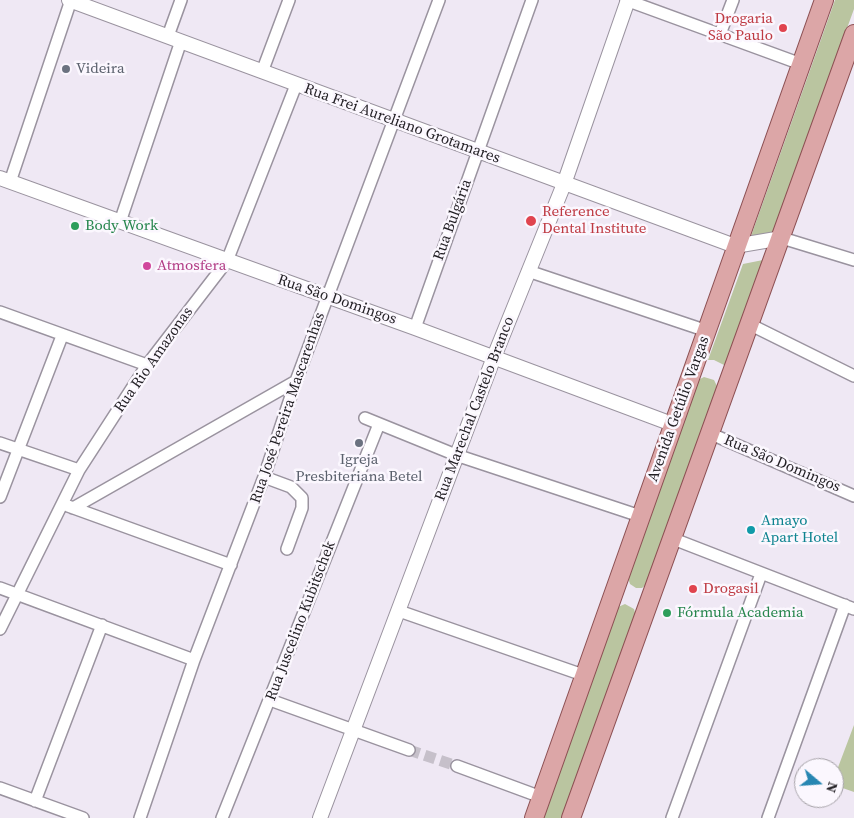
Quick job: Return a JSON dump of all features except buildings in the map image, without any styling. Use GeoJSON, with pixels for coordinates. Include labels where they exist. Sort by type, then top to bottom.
{"type":"FeatureCollection","features":[{"type":"Feature","properties":{"kind":"main road","name":"Avenida Getúlio Vargas"},"geometry":{"type":"LineString","coordinates":[[534,818],[672,424],[707,331],[735,246],[824,0]]}},
{"type":"Feature","properties":{"kind":"main road"},"geometry":{"type":"LineString","coordinates":[[571,818],[749,324],[849,66],[854,34]]}},
{"type":"Feature","properties":{"kind":"street"},"geometry":{"type":"LineString","coordinates":[[5,180],[70,0]]}},
{"type":"Feature","properties":{"kind":"street","name":"Rua Frei Aureliano Grotamares"},"geometry":{"type":"LineString","coordinates":[[70,0],[735,246]]}},
{"type":"Feature","properties":{"kind":"street"},"geometry":{"type":"LineString","coordinates":[[168,36],[181,0]]}},
{"type":"Feature","properties":{"kind":"street"},"geometry":{"type":"LineString","coordinates":[[262,72],[289,0]]}},
{"type":"Feature","properties":{"kind":"street","name":"Rua José Pereira Mascarenhas"},"geometry":{"type":"LineString","coordinates":[[140,818],[194,660],[232,566],[296,381],[439,0]]}},
{"type":"Feature","properties":{"kind":"street","name":"Rua Bulgária"},"geometry":{"type":"LineString","coordinates":[[415,328],[532,0]]}},
{"type":"Feature","properties":{"kind":"street"},"geometry":{"type":"LineString","coordinates":[[627,0],[801,64]]}},
{"type":"Feature","properties":{"kind":"street","name":"Rua Marechal Castelo Branco"},"geometry":{"type":"LineString","coordinates":[[320,818],[456,455],[564,184],[627,0]]}},
{"type":"Feature","properties":{"kind":"street"},"geometry":{"type":"LineString","coordinates":[[720,34],[733,0]]}},
{"type":"Feature","properties":{"kind":"street"},"geometry":{"type":"LineString","coordinates":[[120,222],[181,41]]}},
{"type":"Feature","properties":{"kind":"street","name":"Rua Rio Amazonas"},"geometry":{"type":"LineString","coordinates":[[0,629],[68,506],[80,470],[147,365],[226,261],[296,85]]}},
{"type":"Feature","properties":{"kind":"street","name":"Rua São Domingos"},"geometry":{"type":"LineString","coordinates":[[5,180],[415,328],[672,424]]}},
{"type":"Feature","properties":{"kind":"street"},"geometry":{"type":"LineString","coordinates":[[735,246],[782,238],[854,260]]}},
{"type":"Feature","properties":{"kind":"street"},"geometry":{"type":"LineString","coordinates":[[528,271],[707,331]]}},
{"type":"Feature","properties":{"kind":"street"},"geometry":{"type":"LineString","coordinates":[[0,312],[62,336],[147,365]]}},
{"type":"Feature","properties":{"kind":"street"},"geometry":{"type":"LineString","coordinates":[[749,324],[854,376]]}},
{"type":"Feature","properties":{"kind":"street"},"geometry":{"type":"LineString","coordinates":[[0,497],[62,336]]}},
{"type":"Feature","properties":{"kind":"street"},"geometry":{"type":"LineString","coordinates":[[68,506],[296,381]]}},
{"type":"Feature","properties":{"kind":"street"},"geometry":{"type":"LineString","coordinates":[[364,418],[456,455],[640,516]]}},
{"type":"Feature","properties":{"kind":"street","name":"Rua Juscelino Kubitschek"},"geometry":{"type":"LineString","coordinates":[[222,818],[379,424]]}},
{"type":"Feature","properties":{"kind":"street","name":"Rua São Domingos"},"geometry":{"type":"LineString","coordinates":[[709,433],[854,496]]}},
{"type":"Feature","properties":{"kind":"street"},"geometry":{"type":"LineString","coordinates":[[0,443],[80,470]]}},
{"type":"Feature","properties":{"kind":"street"},"geometry":{"type":"LineString","coordinates":[[264,477],[291,487],[302,498],[302,508],[287,550]]}},
{"type":"Feature","properties":{"kind":"street"},"geometry":{"type":"LineString","coordinates":[[68,506],[232,566]]}},
{"type":"Feature","properties":{"kind":"street"},"geometry":{"type":"LineString","coordinates":[[671,538],[849,607],[768,818]]}},
{"type":"Feature","properties":{"kind":"street"},"geometry":{"type":"LineString","coordinates":[[672,818],[761,574]]}},
{"type":"Feature","properties":{"kind":"street"},"geometry":{"type":"LineString","coordinates":[[0,588],[102,624],[194,660]]}},
{"type":"Feature","properties":{"kind":"street"},"geometry":{"type":"LineString","coordinates":[[399,611],[583,675]]}},
{"type":"Feature","properties":{"kind":"street"},"geometry":{"type":"LineString","coordinates":[[35,801],[102,624]]}},
{"type":"Feature","properties":{"kind":"street"},"geometry":{"type":"LineString","coordinates":[[270,700],[409,750]]}},
{"type":"Feature","properties":{"kind":"street"},"geometry":{"type":"LineString","coordinates":[[457,766],[541,797]]}},
{"type":"Feature","properties":{"kind":"street"},"geometry":{"type":"LineString","coordinates":[[0,788],[70,816],[83,818]]}},
{"type":"Feature","properties":{"kind":"green space"},"geometry":{"type":"Polygon","coordinates":[[[835,0],[854,0],[854,9],[772,235],[750,239],[835,0]]]}},
{"type":"Feature","properties":{"kind":"green space"},"geometry":{"type":"Polygon","coordinates":[[[763,260],[726,366],[714,360],[708,360],[743,264],[763,260]]]}},
{"type":"Feature","properties":{"kind":"green space"},"geometry":{"type":"Polygon","coordinates":[[[704,377],[714,380],[717,386],[647,584],[642,588],[636,588],[630,584],[628,578],[698,380],[704,377]]]}},
{"type":"Feature","properties":{"kind":"green space"},"geometry":{"type":"Polygon","coordinates":[[[625,604],[634,609],[636,616],[564,818],[542,818],[618,607],[625,604]]]}},
{"type":"Feature","properties":{"kind":"green space"},"geometry":{"type":"Polygon","coordinates":[[[854,725],[854,792],[844,788],[844,758],[842,758],[854,725]]]}},
{"type":"Feature","properties":{"kind":"tunnel"},"geometry":{"type":"LineString","coordinates":[[409,750],[457,766]]}},
{"type":"Feature","properties":{"kind":"place","name":"Drogaria São Paulo"},"geometry":{"type":"Point","coordinates":[783,28]}},
{"type":"Feature","properties":{"kind":"place","name":"Videira"},"geometry":{"type":"Point","coordinates":[66,69]}},
{"type":"Feature","properties":{"kind":"place","name":"Reference Dental Institute"},"geometry":{"type":"Point","coordinates":[531,221]}},
{"type":"Feature","properties":{"kind":"place","name":"Body Work"},"geometry":{"type":"Point","coordinates":[75,226]}},
{"type":"Feature","properties":{"kind":"place","name":"Atmosfera"},"geometry":{"type":"Point","coordinates":[147,266]}},
{"type":"Feature","properties":{"kind":"place","name":"Igreja Presbiteriana Betel"},"geometry":{"type":"Point","coordinates":[359,443]}},
{"type":"Feature","properties":{"kind":"place","name":"Amayo Apart Hotel"},"geometry":{"type":"Point","coordinates":[751,530]}},
{"type":"Feature","properties":{"kind":"place","name":"Drogasil"},"geometry":{"type":"Point","coordinates":[693,589]}},
{"type":"Feature","properties":{"kind":"place","name":"Fórmula Academia"},"geometry":{"type":"Point","coordinates":[667,613]}}]}
